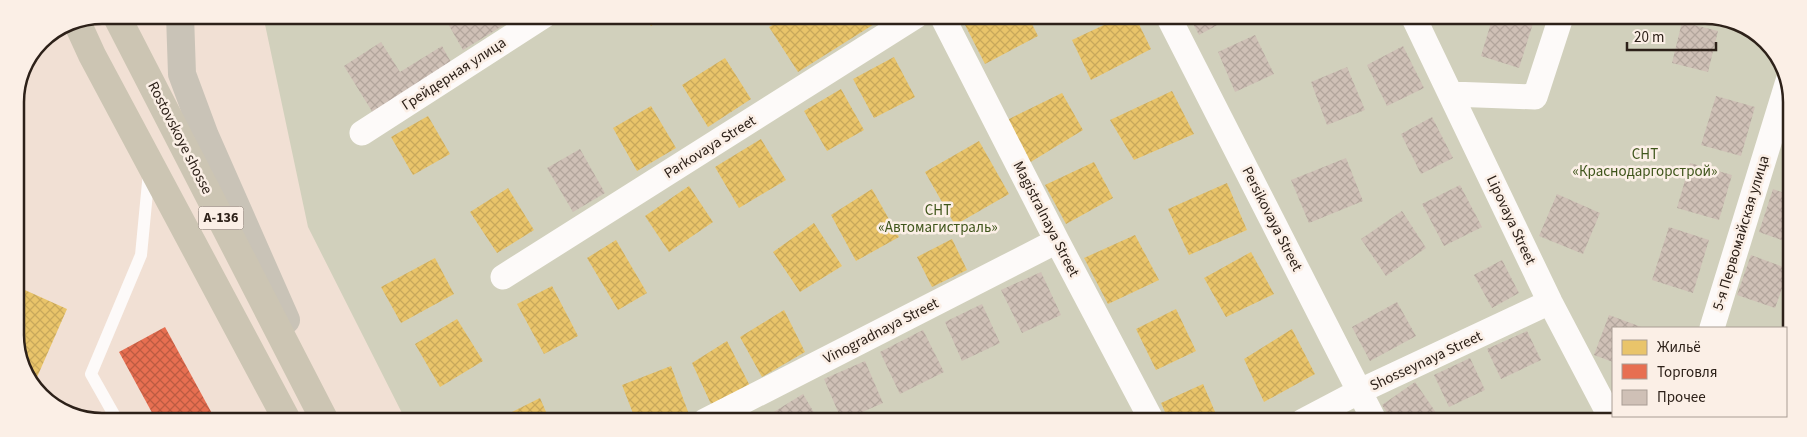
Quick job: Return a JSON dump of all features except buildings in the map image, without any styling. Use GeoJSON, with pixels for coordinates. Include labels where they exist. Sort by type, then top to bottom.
{"type":"FeatureCollection","features":[{"type":"Feature","properties":{"kind":"highway","name":"Rostovskoye shosse"},"geometry":{"type":"LineString","coordinates":[[121,24],[323,413]]}},
{"type":"Feature","properties":{"kind":"highway","name":"А-136"},"geometry":{"type":"LineString","coordinates":[[80,27],[92,55],[283,413]]}},
{"type":"Feature","properties":{"kind":"main road","name":"А-136"},"geometry":{"type":"LineString","coordinates":[[180,24],[182,74],[205,136],[324,413]]}},
{"type":"Feature","properties":{"kind":"street","name":"Грейдерная улица"},"geometry":{"type":"LineString","coordinates":[[362,133],[532,24]]}},
{"type":"Feature","properties":{"kind":"street","name":"Parkovaya Street"},"geometry":{"type":"LineString","coordinates":[[503,277],[903,24]]}},
{"type":"Feature","properties":{"kind":"street","name":"Magistralnaya Street"},"geometry":{"type":"LineString","coordinates":[[946,24],[1148,413]]}},
{"type":"Feature","properties":{"kind":"street","name":"Persikovaya Street"},"geometry":{"type":"LineString","coordinates":[[1172,24],[1371,413]]}},
{"type":"Feature","properties":{"kind":"street","name":"Lipovaya Street"},"geometry":{"type":"LineString","coordinates":[[1417,24],[1550,302],[1608,413]]}},
{"type":"Feature","properties":{"kind":"street"},"geometry":{"type":"LineString","coordinates":[[1451,94],[1535,97],[1558,24]]}},
{"type":"Feature","properties":{"kind":"street","name":"5-я Первомайская улица"},"geometry":{"type":"LineString","coordinates":[[1712,327],[1783,98]]}},
{"type":"Feature","properties":{"kind":"street","name":"Vinogradnaya Street"},"geometry":{"type":"LineString","coordinates":[[720,413],[1057,241]]}},
{"type":"Feature","properties":{"kind":"street","name":"Shosseynaya Street"},"geometry":{"type":"LineString","coordinates":[[1320,413],[1360,391],[1550,302]]}},
{"type":"Feature","properties":{"kind":"lane"},"geometry":{"type":"LineString","coordinates":[[113,413],[92,374],[141,255],[150,162]]}},
{"type":"Feature","properties":{"kind":"green space","name":"СНТ «Автомагистраль»"},"geometry":{"type":"Polygon","coordinates":[[[265,24],[1705,24],[1721,25],[1744,34],[1753,40],[1770,58],[1782,86],[1783,327],[1612,327],[1612,413],[402,413],[308,227],[265,24]]]}},
{"type":"Feature","properties":{"kind":"park label","name":"СНТ «Краснодаргорстрой»"},"geometry":{"type":"Point","coordinates":[1645,162]}}]}
